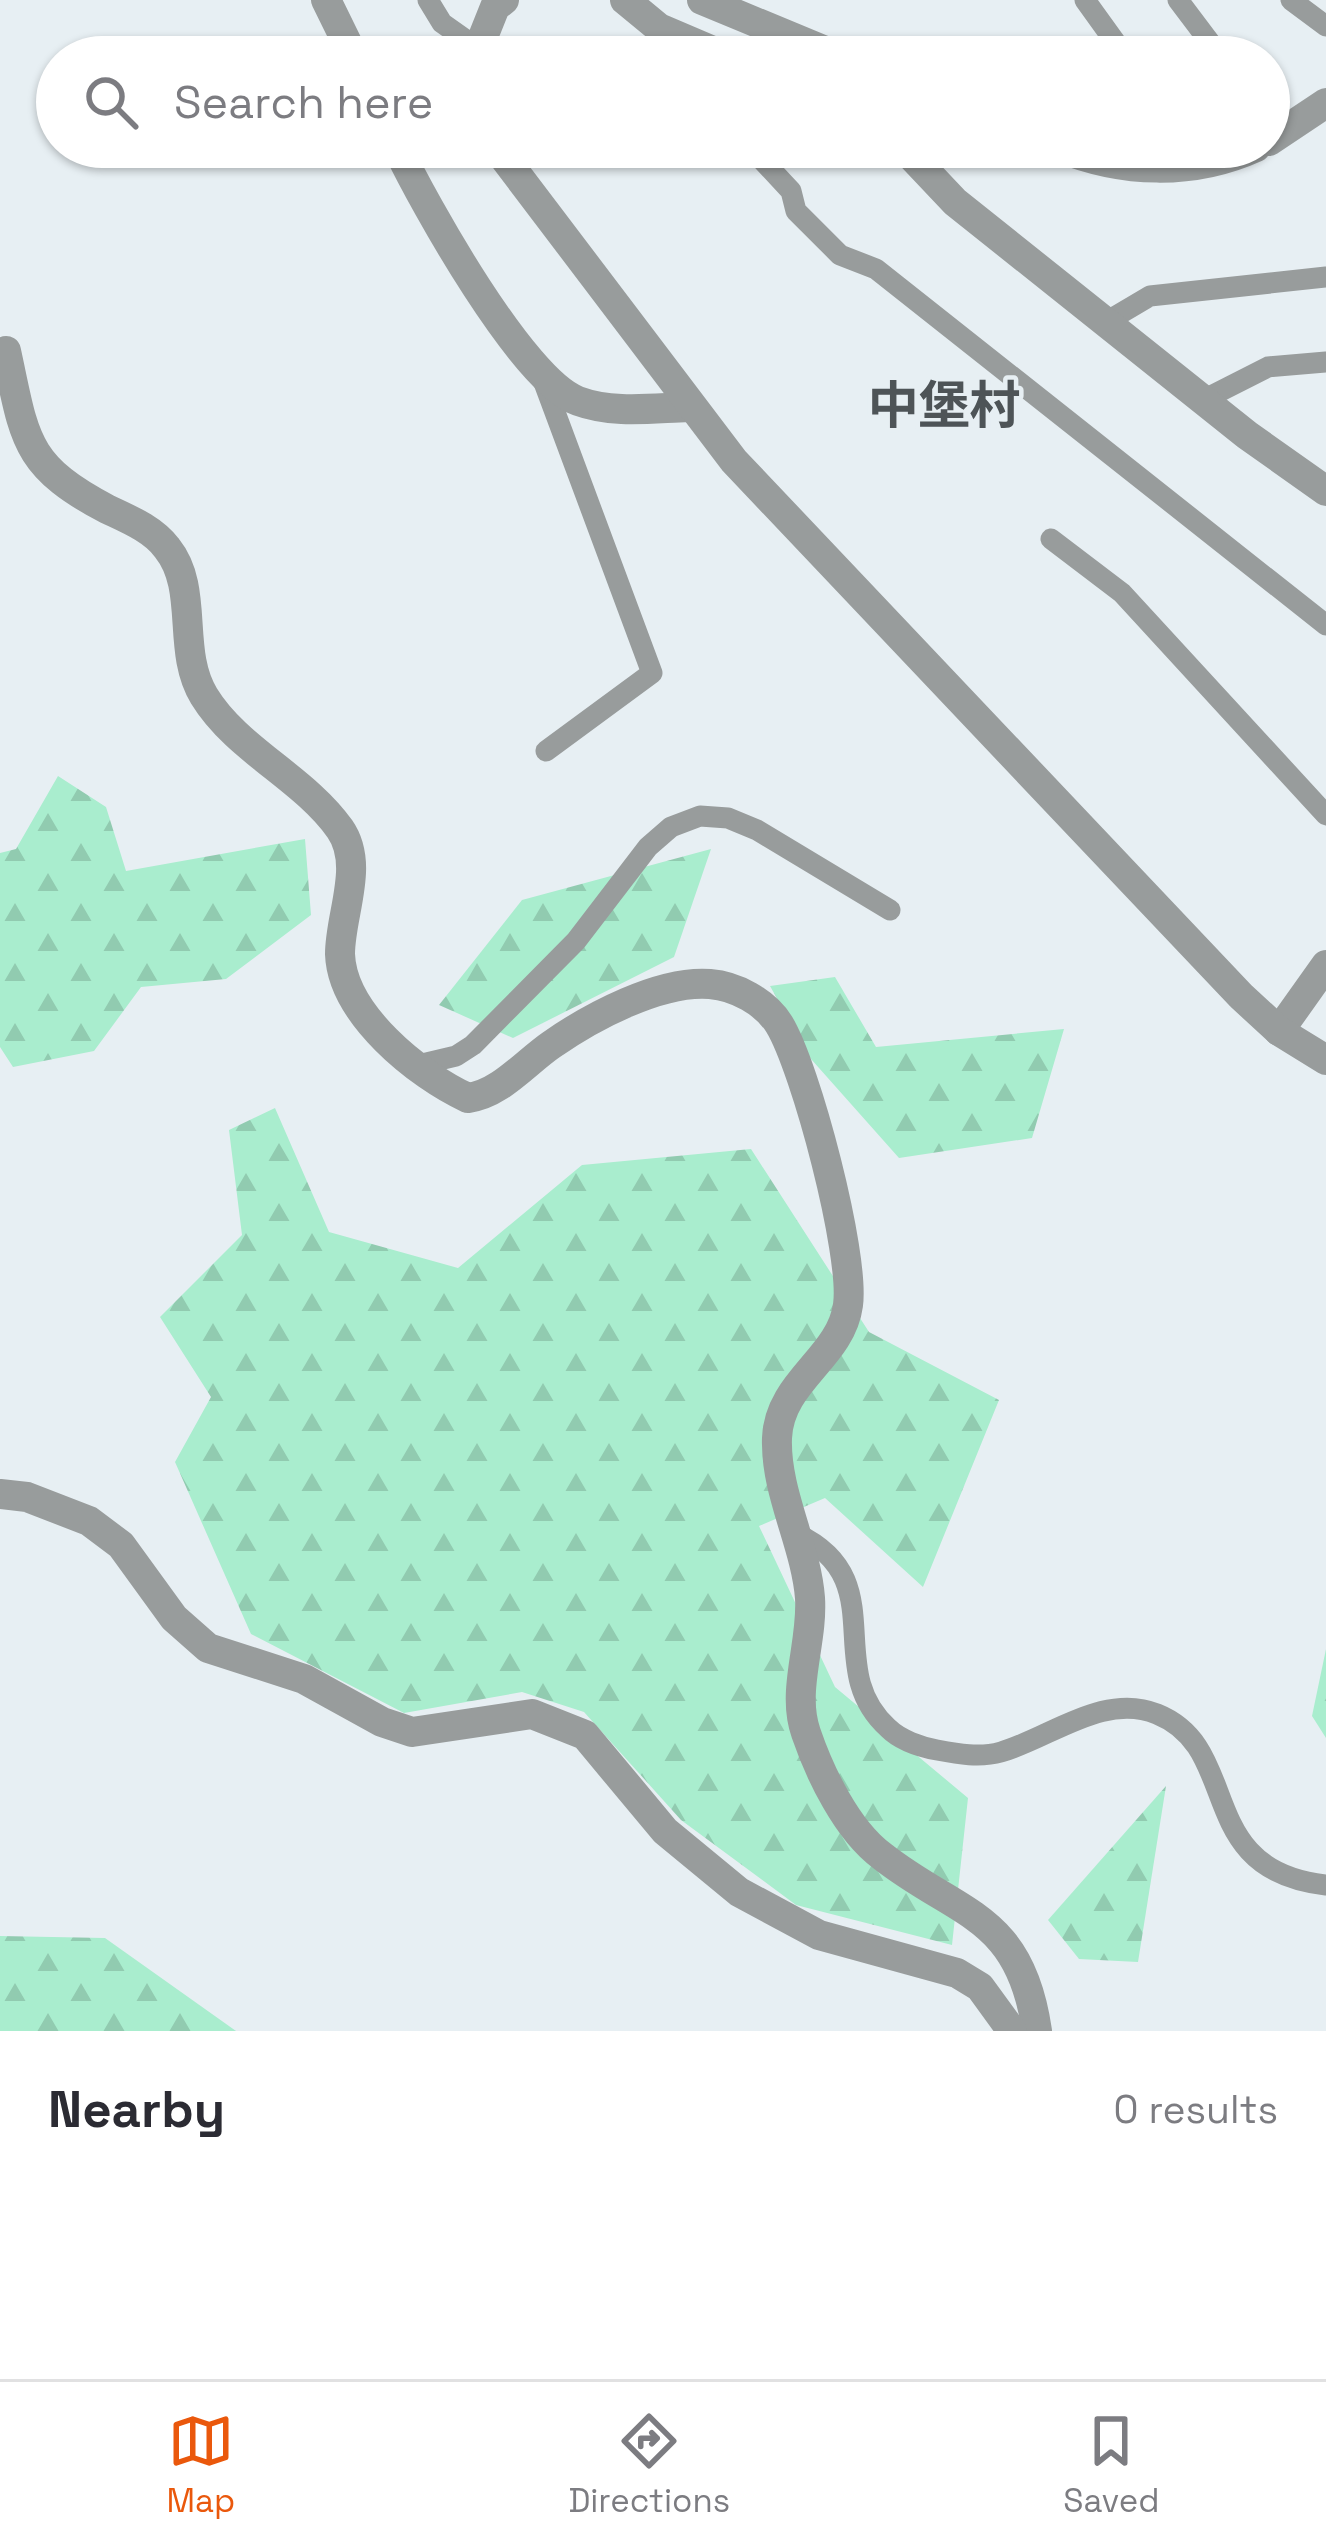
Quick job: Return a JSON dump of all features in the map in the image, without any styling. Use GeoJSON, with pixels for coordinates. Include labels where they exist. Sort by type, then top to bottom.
{"type":"FeatureCollection","features":[{"type":"Feature","properties":{"kind":"street"},"geometry":{"type":"LineString","coordinates":[[326,0],[343,36]]}},
{"type":"Feature","properties":{"kind":"street"},"geometry":{"type":"LineString","coordinates":[[485,36],[504,0]]}},
{"type":"Feature","properties":{"kind":"street"},"geometry":{"type":"LineString","coordinates":[[626,0],[659,28],[678,36]]}},
{"type":"Feature","properties":{"kind":"street"},"geometry":{"type":"LineString","coordinates":[[702,0],[789,36]]}},
{"type":"Feature","properties":{"kind":"street"},"geometry":{"type":"LineString","coordinates":[[1290,123],[1326,103]]}},
{"type":"Feature","properties":{"kind":"street"},"geometry":{"type":"LineString","coordinates":[[409,168],[458,255],[543,380],[576,400],[613,409],[689,406]]}},
{"type":"Feature","properties":{"kind":"street"},"geometry":{"type":"LineString","coordinates":[[512,168],[734,461],[1279,1031],[1326,1060]]}},
{"type":"Feature","properties":{"kind":"street"},"geometry":{"type":"LineString","coordinates":[[923,168],[955,202],[1203,400],[1326,491]]}},
{"type":"Feature","properties":{"kind":"street"},"geometry":{"type":"LineString","coordinates":[[6,351],[23,429],[41,466],[64,487],[165,544],[179,566],[187,650],[205,698],[223,722],[340,828],[351,864],[340,954],[345,979],[354,1000],[418,1065],[452,1091],[468,1098],[481,1096],[583,1025],[672,988],[711,984],[751,996],[778,1022],[795,1060],[848,1258],[848,1309],[825,1352],[782,1406],[777,1439],[811,1617],[800,1700],[805,1731],[860,1835],[880,1855],[984,1918],[1004,1941],[1037,2031]]}},
{"type":"Feature","properties":{"kind":"street"},"geometry":{"type":"LineString","coordinates":[[1279,1031],[1326,965]]}},
{"type":"Feature","properties":{"kind":"street"},"geometry":{"type":"LineString","coordinates":[[0,1494],[27,1497],[89,1521],[122,1545],[174,1618],[208,1648],[304,1679],[382,1722],[412,1732],[532,1714],[585,1735],[665,1832],[739,1892],[819,1935],[957,1973],[980,1987],[1012,2031]]}},
{"type":"Feature","properties":{"kind":"lane"},"geometry":{"type":"LineString","coordinates":[[428,0],[442,23],[457,36]]}},
{"type":"Feature","properties":{"kind":"lane"},"geometry":{"type":"LineString","coordinates":[[1085,0],[1111,36]]}},
{"type":"Feature","properties":{"kind":"lane"},"geometry":{"type":"LineString","coordinates":[[1178,0],[1205,36]]}},
{"type":"Feature","properties":{"kind":"lane"},"geometry":{"type":"LineString","coordinates":[[1291,0],[1326,26]]}},
{"type":"Feature","properties":{"kind":"lane"},"geometry":{"type":"LineString","coordinates":[[659,28],[665,36]]}},
{"type":"Feature","properties":{"kind":"lane"},"geometry":{"type":"LineString","coordinates":[[770,168],[791,191],[796,211],[839,255],[876,269],[1326,625]]}},
{"type":"Feature","properties":{"kind":"lane"},"geometry":{"type":"LineString","coordinates":[[1106,322],[1150,296],[1326,278]]}},
{"type":"Feature","properties":{"kind":"lane"},"geometry":{"type":"LineString","coordinates":[[1203,400],[1268,367],[1326,362]]}},
{"type":"Feature","properties":{"kind":"lane"},"geometry":{"type":"LineString","coordinates":[[543,380],[652,673],[546,752]]}},
{"type":"Feature","properties":{"kind":"lane"},"geometry":{"type":"LineString","coordinates":[[1051,539],[1122,593],[1326,815]]}},
{"type":"Feature","properties":{"kind":"lane"},"geometry":{"type":"LineString","coordinates":[[418,1065],[457,1056],[473,1045],[575,941],[648,848],[671,827],[700,816],[728,818],[757,830],[890,910]]}},
{"type":"Feature","properties":{"kind":"lane"},"geometry":{"type":"LineString","coordinates":[[796,1534],[823,1546],[840,1565],[851,1590],[854,1658],[863,1698],[889,1730],[922,1747],[963,1755],[999,1753],[1113,1708],[1157,1714],[1193,1741],[1229,1825],[1255,1860],[1292,1881],[1326,1885]]}},
{"type":"Feature","properties":{"kind":"green space"},"geometry":{"type":"Polygon","coordinates":[[[58,776],[106,807],[126,871],[305,839],[311,915],[226,979],[141,987],[94,1051],[13,1067],[0,1047],[0,853],[16,849],[58,776]]]}},
{"type":"Feature","properties":{"kind":"green space"},"geometry":{"type":"Polygon","coordinates":[[[711,849],[674,957],[513,1038],[439,1005],[522,900],[711,849]]]}},
{"type":"Feature","properties":{"kind":"green space"},"geometry":{"type":"Polygon","coordinates":[[[835,977],[876,1047],[1064,1029],[1032,1138],[899,1158],[811,1059],[770,986],[835,977]]]}},
{"type":"Feature","properties":{"kind":"green space"},"geometry":{"type":"Polygon","coordinates":[[[275,1108],[329,1232],[458,1268],[582,1165],[751,1149],[869,1332],[999,1400],[923,1587],[825,1498],[759,1526],[835,1687],[968,1798],[952,1945],[796,1905],[681,1820],[584,1712],[522,1692],[404,1713],[251,1634],[175,1462],[211,1397],[160,1317],[242,1235],[229,1130],[275,1108]]]}},
{"type":"Feature","properties":{"kind":"green space"},"geometry":{"type":"Polygon","coordinates":[[[1326,1649],[1326,1738],[1312,1716],[1326,1649]]]}},
{"type":"Feature","properties":{"kind":"green space"},"geometry":{"type":"Polygon","coordinates":[[[1166,1786],[1138,1962],[1079,1959],[1048,1920],[1166,1786]]]}},
{"type":"Feature","properties":{"kind":"green space"},"geometry":{"type":"Polygon","coordinates":[[[0,1936],[105,1938],[236,2031],[0,2031],[0,1936]]]}},
{"type":"Feature","properties":{"kind":"district","name":"中堡村"},"geometry":{"type":"Point","coordinates":[944,405]}}]}
